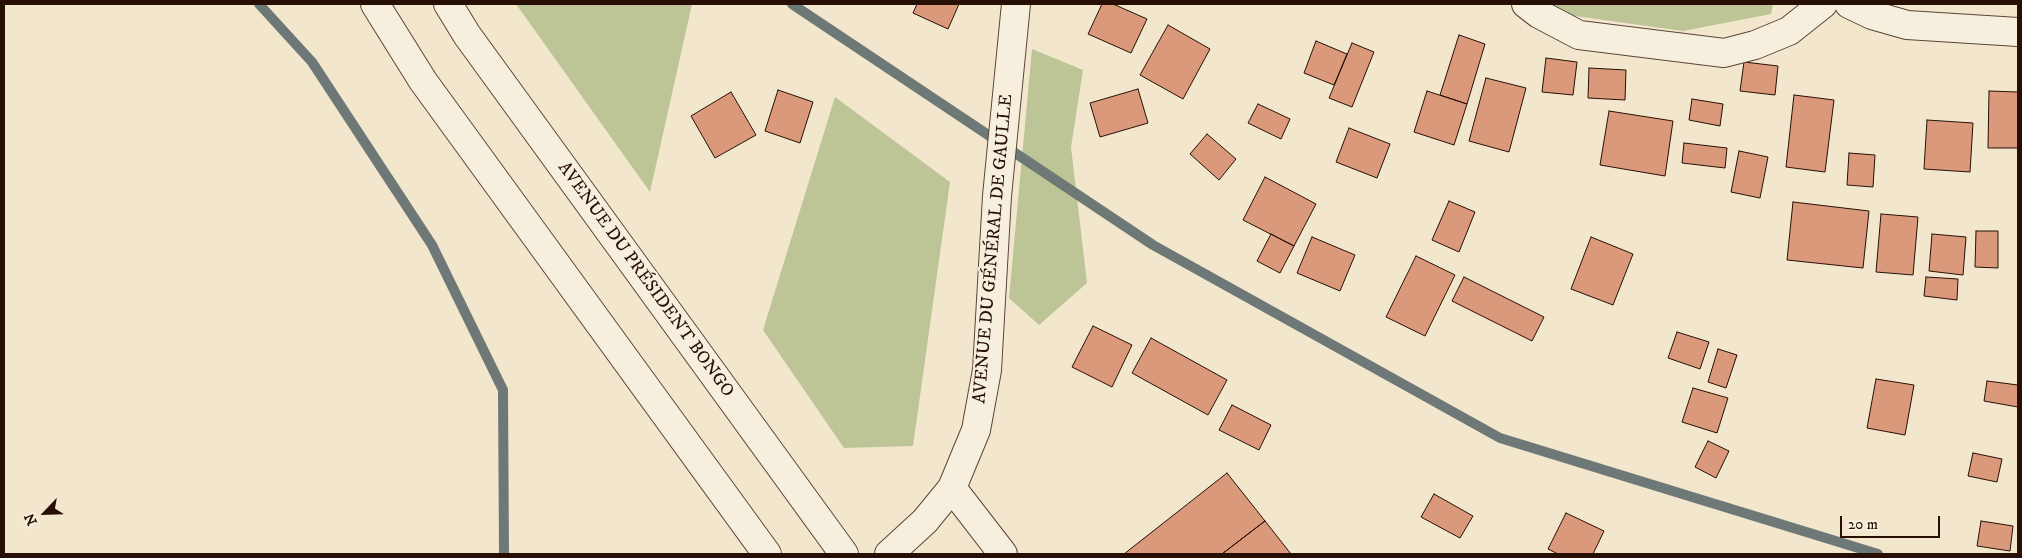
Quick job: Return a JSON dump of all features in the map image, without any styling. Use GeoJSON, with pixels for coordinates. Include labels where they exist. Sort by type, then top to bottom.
{"type":"FeatureCollection","features":[{"type":"Feature","properties":{"kind":"street"},"geometry":{"type":"LineString","coordinates":[[375,4],[423,80],[767,554]]}},
{"type":"Feature","properties":{"kind":"street","name":"AVENUE DU PRÉSIDENT BONGO"},"geometry":{"type":"LineString","coordinates":[[448,4],[467,35],[844,554]]}},
{"type":"Feature","properties":{"kind":"street","name":"AVENUE DU GÉNÉRAL DE GAULLE"},"geometry":{"type":"LineString","coordinates":[[889,554],[925,521],[952,488],[976,430],[987,370],[997,196],[1016,4]]}},
{"type":"Feature","properties":{"kind":"street"},"geometry":{"type":"LineString","coordinates":[[1526,4],[1539,14],[1579,35],[1724,53],[1755,45],[1789,32],[1823,4]]}},
{"type":"Feature","properties":{"kind":"street"},"geometry":{"type":"LineString","coordinates":[[1849,4],[1872,15],[1908,14],[2018,32]]}},
{"type":"Feature","properties":{"kind":"street"},"geometry":{"type":"LineString","coordinates":[[952,488],[1003,554]]}},
{"type":"Feature","properties":{"kind":"green space"},"geometry":{"type":"Polygon","coordinates":[[[516,4],[692,4],[650,192],[516,4]]]}},
{"type":"Feature","properties":{"kind":"green space"},"geometry":{"type":"Polygon","coordinates":[[[1552,4],[1773,4],[1771,14],[1683,31],[1561,14],[1552,4]]]}},
{"type":"Feature","properties":{"kind":"green space"},"geometry":{"type":"Polygon","coordinates":[[[1032,49],[1083,70],[1071,147],[1087,283],[1039,325],[1009,298],[1032,49]]]}},
{"type":"Feature","properties":{"kind":"green space"},"geometry":{"type":"Polygon","coordinates":[[[835,97],[950,182],[913,446],[844,448],[763,330],[835,97]]]}},
{"type":"Feature","properties":{"kind":"building"},"geometry":{"type":"Polygon","coordinates":[[[917,4],[959,4],[948,29],[913,13],[917,4]]]}},
{"type":"Feature","properties":{"kind":"building"},"geometry":{"type":"Polygon","coordinates":[[[1102,4],[1113,4],[1147,19],[1131,53],[1088,34],[1102,4]]]}},
{"type":"Feature","properties":{"kind":"building"},"geometry":{"type":"Polygon","coordinates":[[[1168,25],[1210,49],[1183,99],[1140,75],[1168,25]]]}},
{"type":"Feature","properties":{"kind":"building"},"geometry":{"type":"Polygon","coordinates":[[[1459,35],[1485,44],[1467,104],[1440,95],[1459,35]]]}},
{"type":"Feature","properties":{"kind":"building"},"geometry":{"type":"Polygon","coordinates":[[[1316,41],[1347,54],[1334,85],[1304,73],[1316,41]]]}},
{"type":"Feature","properties":{"kind":"building"},"geometry":{"type":"Polygon","coordinates":[[[1352,43],[1374,52],[1352,107],[1329,98],[1352,43]]]}},
{"type":"Feature","properties":{"kind":"building"},"geometry":{"type":"Polygon","coordinates":[[[1546,58],[1577,62],[1573,95],[1542,92],[1546,58]]]}},
{"type":"Feature","properties":{"kind":"building"},"geometry":{"type":"Polygon","coordinates":[[[1744,62],[1778,66],[1775,95],[1740,91],[1744,62]]]}},
{"type":"Feature","properties":{"kind":"building"},"geometry":{"type":"Polygon","coordinates":[[[1589,68],[1626,70],[1625,100],[1588,98],[1589,68]]]}},
{"type":"Feature","properties":{"kind":"building"},"geometry":{"type":"Polygon","coordinates":[[[1486,78],[1526,88],[1509,152],[1469,141],[1486,78]]]}},
{"type":"Feature","properties":{"kind":"building"},"geometry":{"type":"Polygon","coordinates":[[[1138,89],[1148,123],[1100,137],[1090,103],[1138,89]]]}},
{"type":"Feature","properties":{"kind":"building"},"geometry":{"type":"Polygon","coordinates":[[[778,90],[813,102],[800,143],[765,131],[778,90]]]}},
{"type":"Feature","properties":{"kind":"building"},"geometry":{"type":"Polygon","coordinates":[[[1427,91],[1467,104],[1454,145],[1414,132],[1427,91]]]}},
{"type":"Feature","properties":{"kind":"building"},"geometry":{"type":"Polygon","coordinates":[[[1989,91],[2018,92],[2018,148],[1988,148],[1989,91]]]}},
{"type":"Feature","properties":{"kind":"building"},"geometry":{"type":"Polygon","coordinates":[[[731,92],[756,135],[715,158],[691,116],[731,92]]]}},
{"type":"Feature","properties":{"kind":"building"},"geometry":{"type":"Polygon","coordinates":[[[1794,95],[1834,100],[1825,172],[1786,167],[1794,95]]]}},
{"type":"Feature","properties":{"kind":"building"},"geometry":{"type":"Polygon","coordinates":[[[1692,99],[1723,104],[1720,126],[1689,120],[1692,99]]]}},
{"type":"Feature","properties":{"kind":"building"},"geometry":{"type":"Polygon","coordinates":[[[1258,104],[1290,119],[1281,139],[1248,123],[1258,104]]]}},
{"type":"Feature","properties":{"kind":"building"},"geometry":{"type":"Polygon","coordinates":[[[1609,111],[1673,121],[1665,176],[1600,165],[1609,111]]]}},
{"type":"Feature","properties":{"kind":"building"},"geometry":{"type":"Polygon","coordinates":[[[1927,120],[1973,123],[1970,172],[1924,169],[1927,120]]]}},
{"type":"Feature","properties":{"kind":"building"},"geometry":{"type":"Polygon","coordinates":[[[1349,128],[1390,144],[1377,178],[1336,162],[1349,128]]]}},
{"type":"Feature","properties":{"kind":"building"},"geometry":{"type":"Polygon","coordinates":[[[1207,134],[1236,159],[1219,180],[1190,154],[1207,134]]]}},
{"type":"Feature","properties":{"kind":"building"},"geometry":{"type":"Polygon","coordinates":[[[1684,143],[1727,148],[1725,168],[1682,163],[1684,143]]]}},
{"type":"Feature","properties":{"kind":"building"},"geometry":{"type":"Polygon","coordinates":[[[1739,151],[1768,157],[1760,198],[1731,192],[1739,151]]]}},
{"type":"Feature","properties":{"kind":"building"},"geometry":{"type":"Polygon","coordinates":[[[1849,153],[1875,155],[1873,187],[1847,185],[1849,153]]]}},
{"type":"Feature","properties":{"kind":"building"},"geometry":{"type":"Polygon","coordinates":[[[1265,177],[1316,204],[1294,246],[1243,220],[1265,177]]]}},
{"type":"Feature","properties":{"kind":"building"},"geometry":{"type":"Polygon","coordinates":[[[1449,201],[1475,212],[1459,252],[1432,240],[1449,201]]]}},
{"type":"Feature","properties":{"kind":"building"},"geometry":{"type":"Polygon","coordinates":[[[1793,202],[1869,211],[1863,268],[1787,260],[1793,202]]]}},
{"type":"Feature","properties":{"kind":"building"},"geometry":{"type":"Polygon","coordinates":[[[1881,214],[1918,217],[1913,275],[1876,272],[1881,214]]]}},
{"type":"Feature","properties":{"kind":"building"},"geometry":{"type":"Polygon","coordinates":[[[1976,231],[1998,231],[1998,268],[1975,267],[1976,231]]]}},
{"type":"Feature","properties":{"kind":"building"},"geometry":{"type":"Polygon","coordinates":[[[1271,234],[1294,246],[1280,273],[1257,261],[1271,234]]]}},
{"type":"Feature","properties":{"kind":"building"},"geometry":{"type":"Polygon","coordinates":[[[1932,234],[1966,237],[1963,275],[1929,271],[1932,234]]]}},
{"type":"Feature","properties":{"kind":"building"},"geometry":{"type":"Polygon","coordinates":[[[1312,237],[1355,255],[1340,291],[1297,273],[1312,237]]]}},
{"type":"Feature","properties":{"kind":"building"},"geometry":{"type":"Polygon","coordinates":[[[1591,237],[1633,254],[1613,305],[1571,289],[1591,237]]]}},
{"type":"Feature","properties":{"kind":"building"},"geometry":{"type":"Polygon","coordinates":[[[1416,256],[1455,275],[1425,336],[1386,317],[1416,256]]]}},
{"type":"Feature","properties":{"kind":"building"},"geometry":{"type":"Polygon","coordinates":[[[1464,277],[1544,317],[1532,341],[1452,301],[1464,277]]]}},
{"type":"Feature","properties":{"kind":"building"},"geometry":{"type":"Polygon","coordinates":[[[1926,277],[1958,279],[1957,300],[1924,296],[1926,277]]]}},
{"type":"Feature","properties":{"kind":"building"},"geometry":{"type":"Polygon","coordinates":[[[1093,326],[1132,345],[1112,387],[1072,367],[1093,326]]]}},
{"type":"Feature","properties":{"kind":"building"},"geometry":{"type":"Polygon","coordinates":[[[1677,332],[1709,342],[1700,369],[1668,358],[1677,332]]]}},
{"type":"Feature","properties":{"kind":"building"},"geometry":{"type":"Polygon","coordinates":[[[1151,338],[1227,380],[1208,415],[1132,373],[1151,338]]]}},
{"type":"Feature","properties":{"kind":"building"},"geometry":{"type":"Polygon","coordinates":[[[1718,349],[1737,355],[1726,388],[1708,382],[1718,349]]]}},
{"type":"Feature","properties":{"kind":"building"},"geometry":{"type":"Polygon","coordinates":[[[1876,379],[1914,385],[1905,435],[1867,428],[1876,379]]]}},
{"type":"Feature","properties":{"kind":"building"},"geometry":{"type":"Polygon","coordinates":[[[1987,381],[2018,385],[2018,407],[1984,401],[1987,381]]]}},
{"type":"Feature","properties":{"kind":"building"},"geometry":{"type":"Polygon","coordinates":[[[1693,388],[1728,398],[1717,433],[1682,422],[1693,388]]]}},
{"type":"Feature","properties":{"kind":"building"},"geometry":{"type":"Polygon","coordinates":[[[1232,405],[1271,425],[1259,450],[1219,430],[1232,405]]]}},
{"type":"Feature","properties":{"kind":"building"},"geometry":{"type":"Polygon","coordinates":[[[1708,441],[1729,451],[1716,478],[1695,467],[1708,441]]]}},
{"type":"Feature","properties":{"kind":"building"},"geometry":{"type":"Polygon","coordinates":[[[1973,453],[2002,459],[1997,482],[1968,476],[1973,453]]]}},
{"type":"Feature","properties":{"kind":"building"},"geometry":{"type":"Polygon","coordinates":[[[1227,473],[1265,521],[1222,554],[1124,554],[1227,473]]]}},
{"type":"Feature","properties":{"kind":"building"},"geometry":{"type":"Polygon","coordinates":[[[1434,494],[1473,516],[1460,538],[1421,517],[1434,494]]]}},
{"type":"Feature","properties":{"kind":"building"},"geometry":{"type":"Polygon","coordinates":[[[1566,513],[1604,531],[1593,554],[1558,554],[1548,549],[1566,513]]]}},
{"type":"Feature","properties":{"kind":"building"},"geometry":{"type":"Polygon","coordinates":[[[1265,521],[1291,554],[1222,554],[1265,521]]]}},
{"type":"Feature","properties":{"kind":"building"},"geometry":{"type":"Polygon","coordinates":[[[1981,521],[2013,526],[2010,551],[1977,546],[1981,521]]]}},
{"type":"Feature","properties":{"kind":"waterway"},"geometry":{"type":"LineString","coordinates":[[259,4],[312,62],[432,245],[503,390],[504,554]]}},
{"type":"Feature","properties":{"kind":"waterway"},"geometry":{"type":"LineString","coordinates":[[792,4],[1153,245],[1500,438],[1878,554]]}}]}
